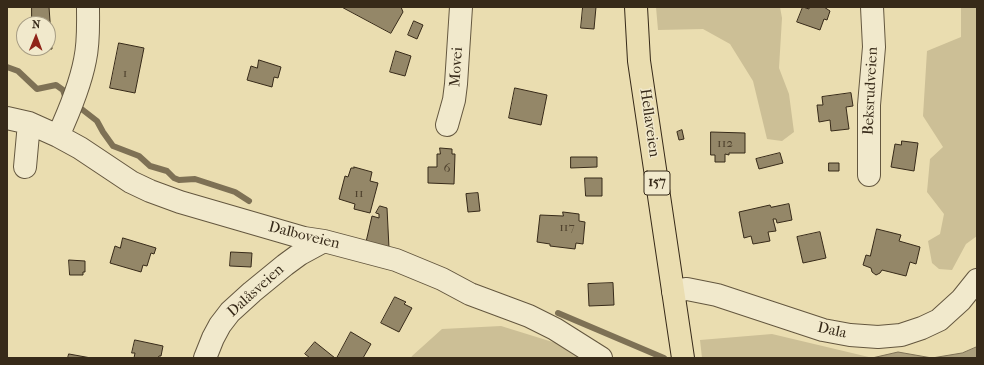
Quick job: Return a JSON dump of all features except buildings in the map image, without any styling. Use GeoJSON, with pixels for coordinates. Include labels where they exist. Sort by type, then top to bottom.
{"type":"FeatureCollection","features":[{"type":"Feature","properties":{"kind":"main road","name":"Hellaveien"},"geometry":{"type":"LineString","coordinates":[[636,7],[639,61],[683,358]]}},
{"type":"Feature","properties":{"kind":"street"},"geometry":{"type":"LineString","coordinates":[[58,136],[73,104],[85,60],[88,35],[88,7]]}},
{"type":"Feature","properties":{"kind":"street","name":"Movei"},"geometry":{"type":"LineString","coordinates":[[447,125],[454,100],[456,84],[461,7]]}},
{"type":"Feature","properties":{"kind":"street","name":"Beksrudveien"},"geometry":{"type":"LineString","coordinates":[[869,175],[870,105],[874,47],[872,7]]}},
{"type":"Feature","properties":{"kind":"street","name":"Dalboveien"},"geometry":{"type":"LineString","coordinates":[[7,118],[29,123],[58,136],[80,148],[131,182],[150,191],[223,215],[304,238],[324,241],[396,260],[435,276],[470,294],[529,316],[549,326],[601,358]]}},
{"type":"Feature","properties":{"kind":"street"},"geometry":{"type":"LineString","coordinates":[[26,167],[29,123]]}},
{"type":"Feature","properties":{"kind":"street","name":"Dalåsveien"},"geometry":{"type":"LineString","coordinates":[[205,358],[220,325],[230,312],[285,265],[300,254],[324,241]]}},
{"type":"Feature","properties":{"kind":"street","name":"Dala"},"geometry":{"type":"LineString","coordinates":[[673,291],[687,289],[717,295],[823,330],[850,335],[878,337],[901,335],[939,320],[961,300],[977,280]]}},
{"type":"Feature","properties":{"kind":"shaded area"},"geometry":{"type":"Polygon","coordinates":[[[656,7],[780,7],[782,18],[779,68],[789,94],[794,132],[782,141],[767,139],[753,81],[730,44],[703,29],[658,30],[656,7]]]}},
{"type":"Feature","properties":{"kind":"shaded area"},"geometry":{"type":"Polygon","coordinates":[[[961,7],[977,7],[977,236],[966,244],[952,270],[939,269],[932,263],[928,241],[940,234],[944,214],[927,192],[930,159],[943,147],[923,116],[927,51],[961,37],[961,7]]]}},
{"type":"Feature","properties":{"kind":"shaded area"},"geometry":{"type":"Polygon","coordinates":[[[501,326],[572,348],[587,358],[411,358],[442,329],[501,326]]]}},
{"type":"Feature","properties":{"kind":"shaded area"},"geometry":{"type":"Polygon","coordinates":[[[772,334],[873,358],[702,358],[700,340],[772,334]]]}},
{"type":"Feature","properties":{"kind":"shaded area"},"geometry":{"type":"Polygon","coordinates":[[[977,347],[977,358],[932,358],[962,353],[977,347]]]}},
{"type":"Feature","properties":{"kind":"shaded area"},"geometry":{"type":"Polygon","coordinates":[[[898,352],[932,358],[872,358],[898,352]]]}},
{"type":"Feature","properties":{"kind":"waterway"},"geometry":{"type":"LineString","coordinates":[[7,67],[18,71],[37,89],[56,85],[63,90],[65,96]]}},
{"type":"Feature","properties":{"kind":"waterway"},"geometry":{"type":"LineString","coordinates":[[79,107],[97,121],[113,146],[139,156],[150,166],[167,171],[174,178],[179,180],[195,179],[235,192],[249,201]]}},
{"type":"Feature","properties":{"kind":"waterway"},"geometry":{"type":"LineString","coordinates":[[558,313],[664,358]]}}]}
